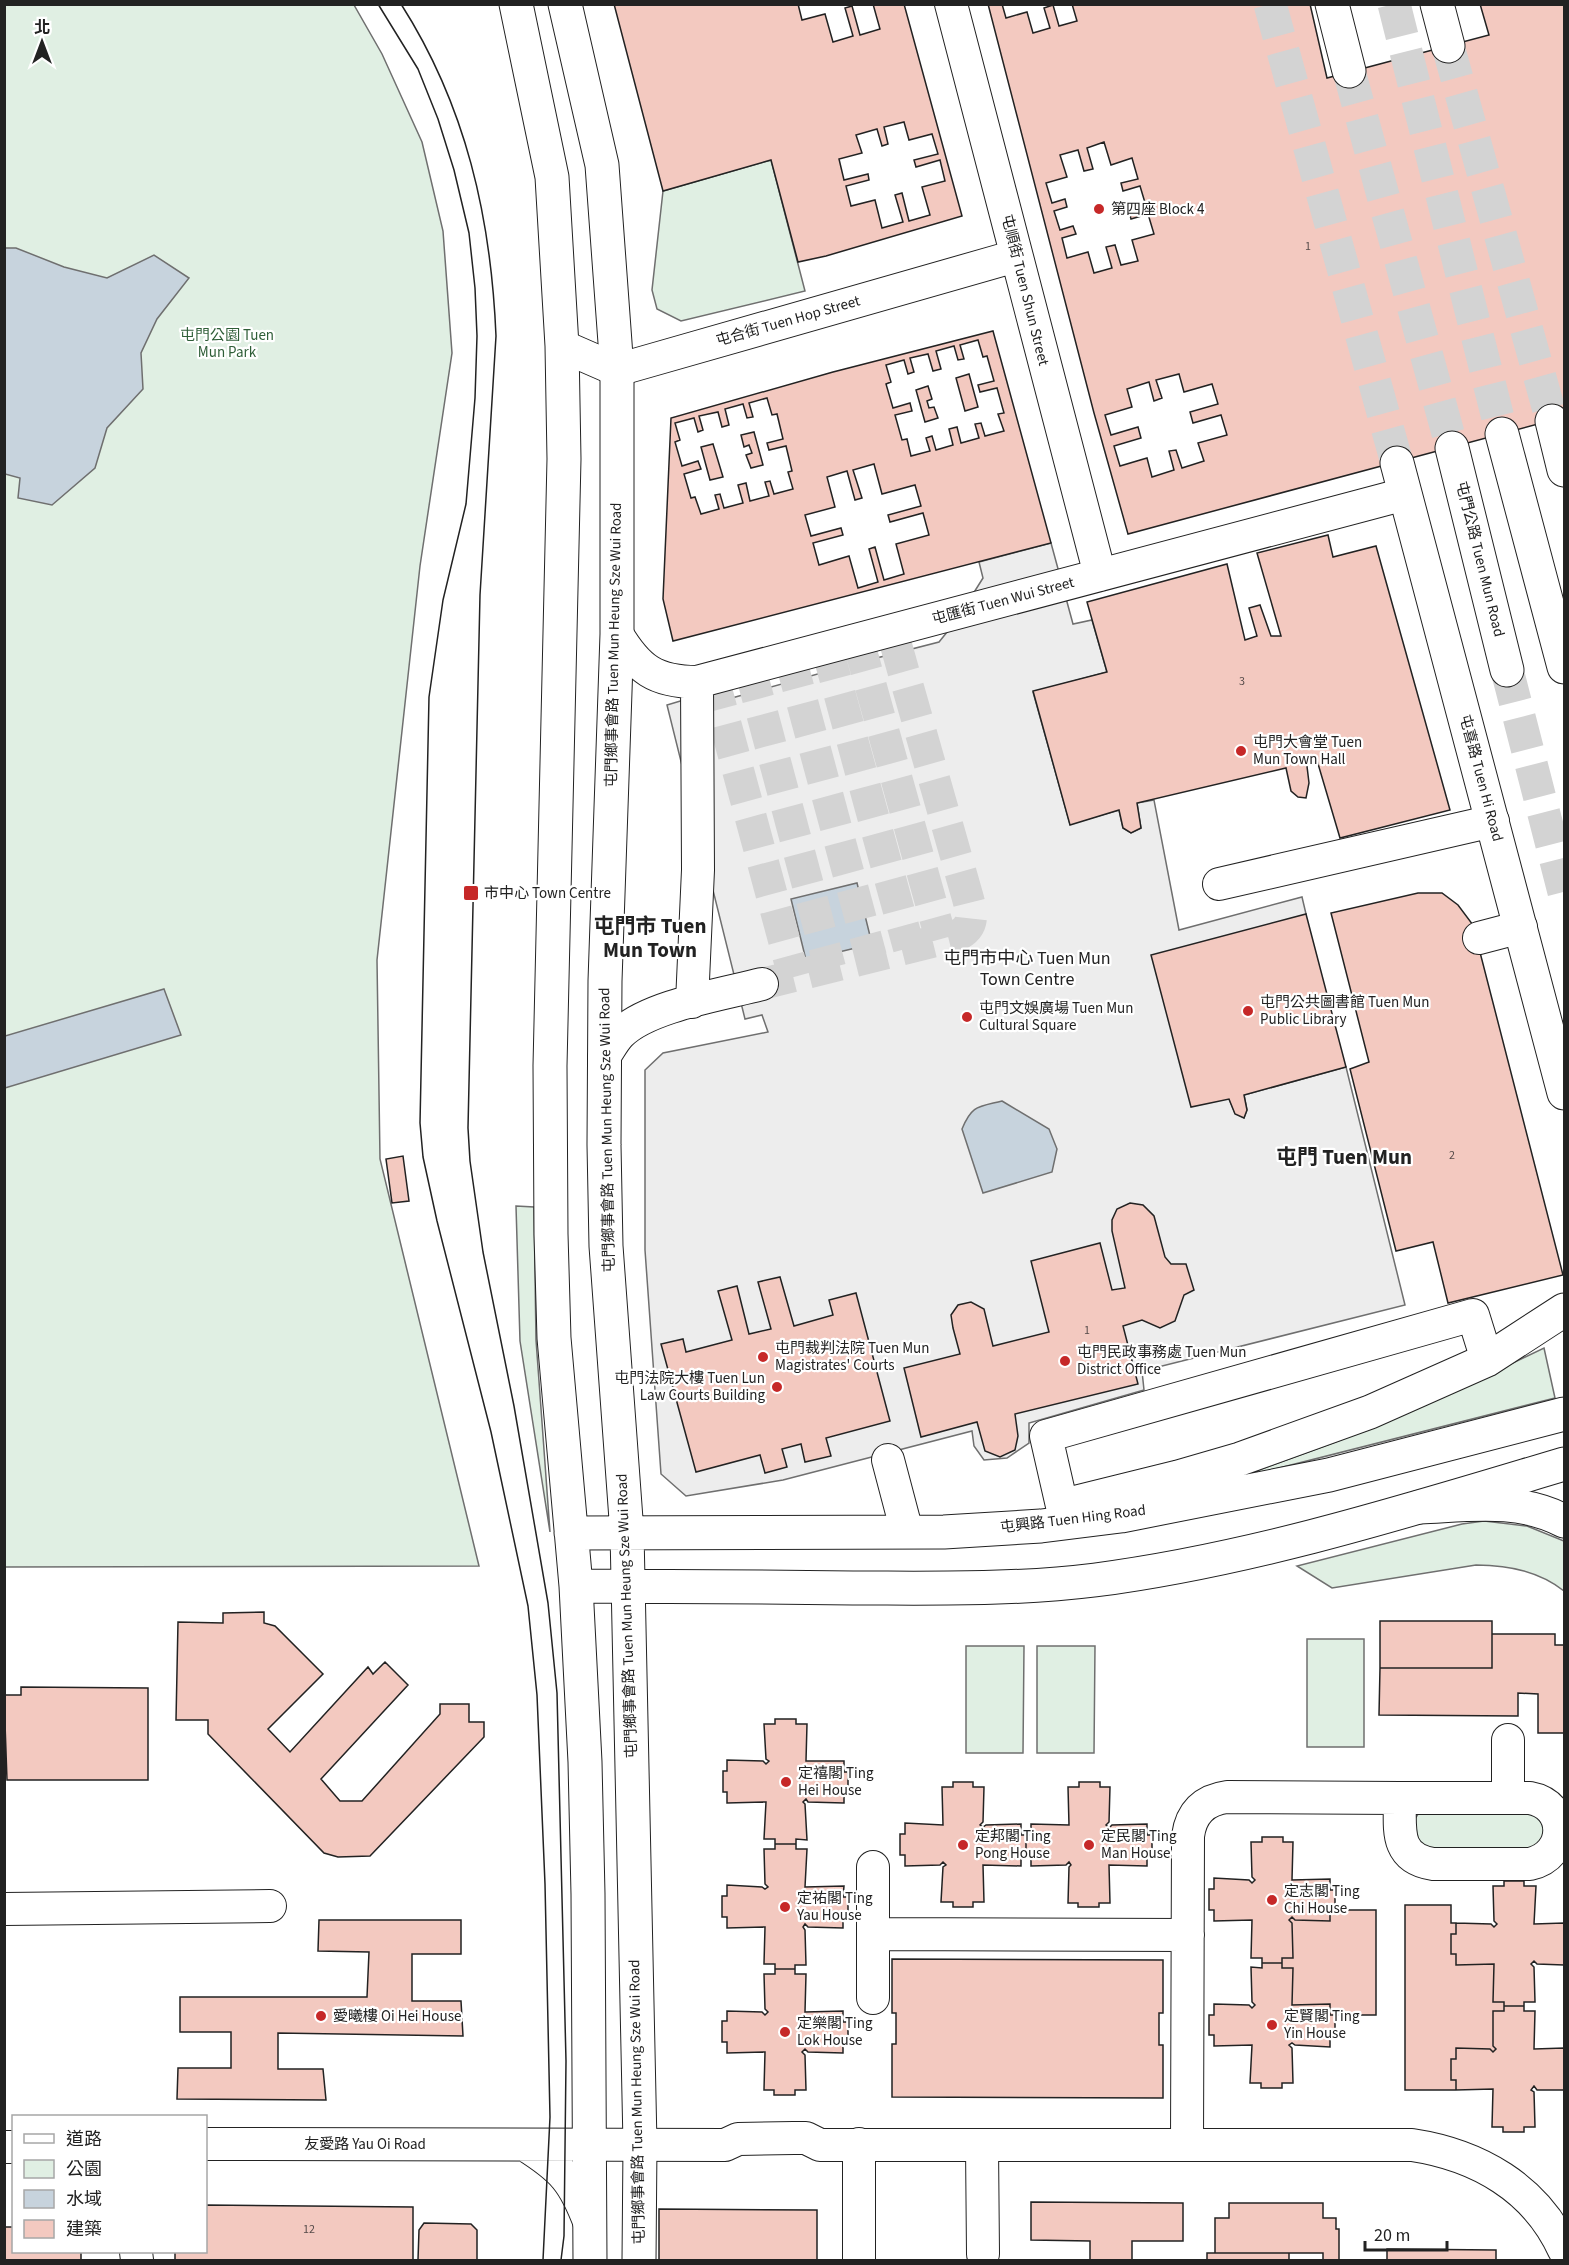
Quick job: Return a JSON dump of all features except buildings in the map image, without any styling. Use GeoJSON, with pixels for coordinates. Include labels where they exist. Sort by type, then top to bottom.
{"type":"FeatureCollection","features":[{"type":"Feature","properties":{"kind":"main road"},"geometry":{"type":"LineString","coordinates":[[516,4],[552,177],[562,346],[564,459],[550,1088],[554,1338],[576,1586],[585,1762],[590,2260]]}},
{"type":"Feature","properties":{"kind":"main road","name":"屯門鄉事會路 Tuen Mun Heung Sze Wui Road"},"geometry":{"type":"LineString","coordinates":[[565,4],[602,165],[617,370],[617,634],[604,1057],[606,1246],[627,1533],[640,2144],[639,2260]]}},
{"type":"Feature","properties":{"kind":"main road"},"geometry":{"type":"LineString","coordinates":[[1332,4],[1349,71]]}},
{"type":"Feature","properties":{"kind":"main road"},"geometry":{"type":"LineString","coordinates":[[1437,4],[1448,46]]}},
{"type":"Feature","properties":{"kind":"main road"},"geometry":{"type":"LineString","coordinates":[[1552,421],[1563,460]]}},
{"type":"Feature","properties":{"kind":"main road"},"geometry":{"type":"LineString","coordinates":[[1502,435],[1564,667]]}},
{"type":"Feature","properties":{"kind":"main road","name":"屯門公路 Tuen Mun Road"},"geometry":{"type":"LineString","coordinates":[[1452,448],[1507,670]]}},
{"type":"Feature","properties":{"kind":"main road","name":"屯喜路 Tuen Hi Road"},"geometry":{"type":"LineString","coordinates":[[1397,463],[1564,1093]]}},
{"type":"Feature","properties":{"kind":"main road"},"geometry":{"type":"LineString","coordinates":[[944,1532],[1178,1477],[1305,1437],[1370,1412],[1487,1360],[1564,1311]]}},
{"type":"Feature","properties":{"kind":"main road","name":"屯興路 Tuen Hing Road"},"geometry":{"type":"LineString","coordinates":[[571,1533],[944,1532],[1041,1526],[1110,1517],[1225,1496],[1351,1469],[1564,1414]]}},
{"type":"Feature","properties":{"kind":"main road"},"geometry":{"type":"LineString","coordinates":[[576,1586],[939,1588],[1092,1581],[1159,1571],[1237,1555],[1419,1507],[1564,1464]]}},
{"type":"Feature","properties":{"kind":"main road"},"geometry":{"type":"LineString","coordinates":[[1419,1507],[1496,1503],[1519,1505],[1564,1521]]}},
{"type":"Feature","properties":{"kind":"street","name":"屯順街 Tuen Shun Street"},"geometry":{"type":"LineString","coordinates":[[951,4],[1100,575]]}},
{"type":"Feature","properties":{"kind":"street","name":"屯合街 Tuen Hop Street"},"geometry":{"type":"LineString","coordinates":[[617,370],[1016,256]]}},
{"type":"Feature","properties":{"kind":"street"},"geometry":{"type":"LineString","coordinates":[[562,346],[617,370]]}},
{"type":"Feature","properties":{"kind":"street","name":"屯匯街 Tuen Wui Street"},"geometry":{"type":"LineString","coordinates":[[617,634],[641,667],[657,677],[678,682],[697,682],[1406,494]]}},
{"type":"Feature","properties":{"kind":"street"},"geometry":{"type":"LineString","coordinates":[[692,1002],[698,870],[697,682]]}},
{"type":"Feature","properties":{"kind":"street"},"geometry":{"type":"LineString","coordinates":[[1219,884],[1493,821]]}},
{"type":"Feature","properties":{"kind":"street"},"geometry":{"type":"LineString","coordinates":[[1479,938],[1521,927]]}},
{"type":"Feature","properties":{"kind":"street"},"geometry":{"type":"LineString","coordinates":[[604,1057],[620,1034],[636,1022],[692,1002],[762,984]]}},
{"type":"Feature","properties":{"kind":"street"},"geometry":{"type":"LineString","coordinates":[[1062,1506],[1046,1436],[1473,1316],[1487,1360]]}},
{"type":"Feature","properties":{"kind":"street"},"geometry":{"type":"LineString","coordinates":[[888,1460],[907,1532]]}},
{"type":"Feature","properties":{"kind":"street"},"geometry":{"type":"LineString","coordinates":[[1508,1740],[1508,1798]]}},
{"type":"Feature","properties":{"kind":"street"},"geometry":{"type":"LineString","coordinates":[[1188,2145],[1190,1826],[1199,1809],[1208,1802],[1227,1797],[1508,1798],[1542,1800],[1552,1806],[1559,1815],[1563,1826],[1563,1837],[1552,1857],[1530,1864],[1422,1862],[1404,1847],[1400,1836],[1400,1798]]}},
{"type":"Feature","properties":{"kind":"street"},"geometry":{"type":"LineString","coordinates":[[873,1868],[873,1998]]}},
{"type":"Feature","properties":{"kind":"street"},"geometry":{"type":"LineString","coordinates":[[4,1908],[270,1906]]}},
{"type":"Feature","properties":{"kind":"street"},"geometry":{"type":"LineString","coordinates":[[873,1934],[1188,1935]]}},
{"type":"Feature","properties":{"kind":"street","name":"友愛路 Yau Oi Road"},"geometry":{"type":"LineString","coordinates":[[207,2144],[725,2145],[737,2154],[807,2156],[820,2145],[859,2144]]}},
{"type":"Feature","properties":{"kind":"street"},"geometry":{"type":"LineString","coordinates":[[859,2260],[859,2144],[1412,2145],[1438,2149],[1487,2167],[1509,2181],[1546,2218],[1564,2250]]}},
{"type":"Feature","properties":{"kind":"street"},"geometry":{"type":"LineString","coordinates":[[525,2145],[565,2175],[579,2196],[590,2224]]}},
{"type":"Feature","properties":{"kind":"street"},"geometry":{"type":"LineString","coordinates":[[982,2146],[983,2254]]}},
{"type":"Feature","properties":{"kind":"green space","name":"屯門公園 Tuen Mun Park"},"geometry":{"type":"Polygon","coordinates":[[[4,5],[354,5],[382,54],[422,142],[443,231],[452,353],[420,566],[377,960],[380,1159],[479,1566],[5,1567],[4,5]]]}},
{"type":"Feature","properties":{"kind":"green space"},"geometry":{"type":"Polygon","coordinates":[[[771,160],[805,291],[681,321],[657,309],[652,290],[663,191],[771,160]]]}},
{"type":"Feature","properties":{"kind":"green space"},"geometry":{"type":"Polygon","coordinates":[[[516,1206],[534,1207],[536,1340],[550,1532],[520,1341],[516,1206]]]}},
{"type":"Feature","properties":{"kind":"green space"},"geometry":{"type":"Polygon","coordinates":[[[1544,1348],[1555,1398],[1232,1480],[1338,1441],[1442,1397],[1544,1348]]]}},
{"type":"Feature","properties":{"kind":"green space"},"geometry":{"type":"Polygon","coordinates":[[[1484,1521],[1527,1526],[1564,1541],[1564,1591],[1534,1574],[1500,1566],[1476,1565],[1332,1588],[1297,1566],[1462,1524],[1484,1521]]]}},
{"type":"Feature","properties":{"kind":"green space"},"geometry":{"type":"Polygon","coordinates":[[[1307,1639],[1364,1639],[1364,1747],[1307,1747],[1307,1639]]]}},
{"type":"Feature","properties":{"kind":"green space"},"geometry":{"type":"Polygon","coordinates":[[[966,1646],[1024,1646],[1023,1753],[966,1753],[966,1646]]]}},
{"type":"Feature","properties":{"kind":"green space"},"geometry":{"type":"Polygon","coordinates":[[[1037,1646],[1095,1646],[1094,1753],[1037,1753],[1037,1646]]]}},
{"type":"Feature","properties":{"kind":"green space"},"geometry":{"type":"Polygon","coordinates":[[[1425,1810],[1545,1814],[1545,1848],[1434,1854],[1418,1847],[1413,1822],[1418,1814],[1425,1810]]]}},
{"type":"Feature","properties":{"kind":"shaded area","name":"屯門文娛廣場 Tuen Mun Cultural Square"},"geometry":{"type":"Polygon","coordinates":[[[1051,543],[1073,624],[1092,620],[1107,672],[1033,692],[1070,824],[1119,810],[1123,828],[1131,833],[1141,828],[1137,803],[1154,800],[1179,930],[1302,897],[1306,914],[1229,1099],[1235,1113],[1244,1118],[1247,1110],[1244,1095],[1346,1067],[1405,1305],[1142,1371],[1144,1390],[1029,1423],[1029,1443],[1007,1458],[984,1460],[974,1446],[972,1431],[783,1480],[686,1496],[661,1474],[645,1250],[645,1070],[663,1053],[768,1032],[762,1015],[745,1019],[667,705],[717,690],[721,701],[825,672],[824,666],[855,657],[857,663],[939,642],[956,621],[983,578],[979,562],[1051,543]]]}},
{"type":"Feature","properties":{"kind":"water"},"geometry":{"type":"Polygon","coordinates":[[[5,248],[16,248],[64,267],[107,278],[154,255],[189,278],[157,319],[141,353],[143,389],[107,428],[95,468],[52,505],[18,498],[20,478],[5,474],[5,248]]]}},
{"type":"Feature","properties":{"kind":"water"},"geometry":{"type":"Polygon","coordinates":[[[857,883],[872,944],[806,960],[791,899],[857,883]]]}},
{"type":"Feature","properties":{"kind":"water"},"geometry":{"type":"Polygon","coordinates":[[[164,989],[181,1035],[5,1088],[5,1036],[164,989]]]}},
{"type":"Feature","properties":{"kind":"water"},"geometry":{"type":"Polygon","coordinates":[[[1002,1101],[1049,1129],[1057,1149],[1052,1172],[983,1193],[962,1129],[969,1115],[977,1108],[1002,1101]]]}},
{"type":"Feature","properties":{"kind":"tunnel"},"geometry":{"type":"LineString","coordinates":[[1270,4],[1397,463]]}},
{"type":"Feature","properties":{"kind":"tunnel"},"geometry":{"type":"LineString","coordinates":[[1394,4],[1502,434]]}},
{"type":"Feature","properties":{"kind":"tunnel"},"geometry":{"type":"LineString","coordinates":[[1448,46],[1552,421]]}},
{"type":"Feature","properties":{"kind":"tunnel"},"geometry":{"type":"LineString","coordinates":[[1349,71],[1452,448]]}},
{"type":"Feature","properties":{"kind":"tunnel"},"geometry":{"type":"LineString","coordinates":[[762,984],[956,936],[970,924],[969,902],[892,631]]}},
{"type":"Feature","properties":{"kind":"tunnel"},"geometry":{"type":"LineString","coordinates":[[858,640],[941,939]]}},
{"type":"Feature","properties":{"kind":"tunnel"},"geometry":{"type":"LineString","coordinates":[[827,648],[909,948]]}},
{"type":"Feature","properties":{"kind":"tunnel"},"geometry":{"type":"LineString","coordinates":[[790,657],[871,957]]}},
{"type":"Feature","properties":{"kind":"tunnel"},"geometry":{"type":"LineString","coordinates":[[750,668],[830,968]]}},
{"type":"Feature","properties":{"kind":"tunnel"},"geometry":{"type":"LineString","coordinates":[[1507,670],[1564,892]]}},
{"type":"Feature","properties":{"kind":"tunnel"},"geometry":{"type":"LineString","coordinates":[[713,678],[794,977]]}},
{"type":"Feature","properties":{"kind":"tram line"},"geometry":{"type":"LineString","coordinates":[[378,4],[418,69],[438,119],[454,170],[469,233],[475,288],[477,336],[475,398],[466,504],[443,600],[429,697],[420,1123],[423,1157],[437,1221],[491,1432],[528,1606],[537,1695],[545,1884],[550,2117],[543,2260]]}},
{"type":"Feature","properties":{"kind":"tram line"},"geometry":{"type":"LineString","coordinates":[[401,4],[443,82],[458,122],[481,206],[493,292],[496,336],[480,595],[468,1128],[470,1161],[483,1252],[514,1406],[548,1603],[557,1693],[566,2061],[564,2236],[561,2260]]}},
{"type":"Feature","properties":{"kind":"place","name":"第四座 Block 4"},"geometry":{"type":"Point","coordinates":[1099,209]}},
{"type":"Feature","properties":{"kind":"place","name":"屯門大會堂 Tuen Mun Town Hall"},"geometry":{"type":"Point","coordinates":[1241,751]}},
{"type":"Feature","properties":{"kind":"place","name":"市中心 Town Centre"},"geometry":{"type":"Point","coordinates":[471,893]}},
{"type":"Feature","properties":{"kind":"place","name":"屯門公共圖書館 Tuen Mun Public Library"},"geometry":{"type":"Point","coordinates":[1248,1011]}},
{"type":"Feature","properties":{"kind":"place","name":"屯門文娛廣場 Tuen Mun Cultural Square"},"geometry":{"type":"Point","coordinates":[967,1017]}},
{"type":"Feature","properties":{"kind":"place","name":"屯門裁判法院 Tuen Mun Magistrates' Courts"},"geometry":{"type":"Point","coordinates":[763,1357]}},
{"type":"Feature","properties":{"kind":"place","name":"屯門民政事務處 Tuen Mun District Office"},"geometry":{"type":"Point","coordinates":[1065,1361]}},
{"type":"Feature","properties":{"kind":"place","name":"屯門法院大樓 Tuen Lun Law Courts Building"},"geometry":{"type":"Point","coordinates":[777,1387]}},
{"type":"Feature","properties":{"kind":"place","name":"定禧閣 Ting Hei House"},"geometry":{"type":"Point","coordinates":[786,1782]}},
{"type":"Feature","properties":{"kind":"place","name":"定邦閣 Ting Pong House"},"geometry":{"type":"Point","coordinates":[963,1845]}},
{"type":"Feature","properties":{"kind":"place","name":"定民閣 Ting Man House"},"geometry":{"type":"Point","coordinates":[1089,1845]}},
{"type":"Feature","properties":{"kind":"place","name":"定志閣 Ting Chi House"},"geometry":{"type":"Point","coordinates":[1272,1900]}},
{"type":"Feature","properties":{"kind":"place","name":"定祐閣 Ting Yau House"},"geometry":{"type":"Point","coordinates":[785,1907]}},
{"type":"Feature","properties":{"kind":"place","name":"愛曦樓 Oi Hei House"},"geometry":{"type":"Point","coordinates":[321,2016]}},
{"type":"Feature","properties":{"kind":"place","name":"定賢閣 Ting Yin House"},"geometry":{"type":"Point","coordinates":[1272,2025]}},
{"type":"Feature","properties":{"kind":"place","name":"定樂閣 Ting Lok House"},"geometry":{"type":"Point","coordinates":[785,2032]}},
{"type":"Feature","properties":{"kind":"district","name":"屯門市 Tuen Mun Town"},"geometry":{"type":"Point","coordinates":[650,938]}},
{"type":"Feature","properties":{"kind":"district","name":"屯門市中心 Tuen Mun Town Centre"},"geometry":{"type":"Point","coordinates":[1027,968]}},
{"type":"Feature","properties":{"kind":"district","name":"屯門 Tuen Mun"},"geometry":{"type":"Point","coordinates":[1344,1157]}}]}
